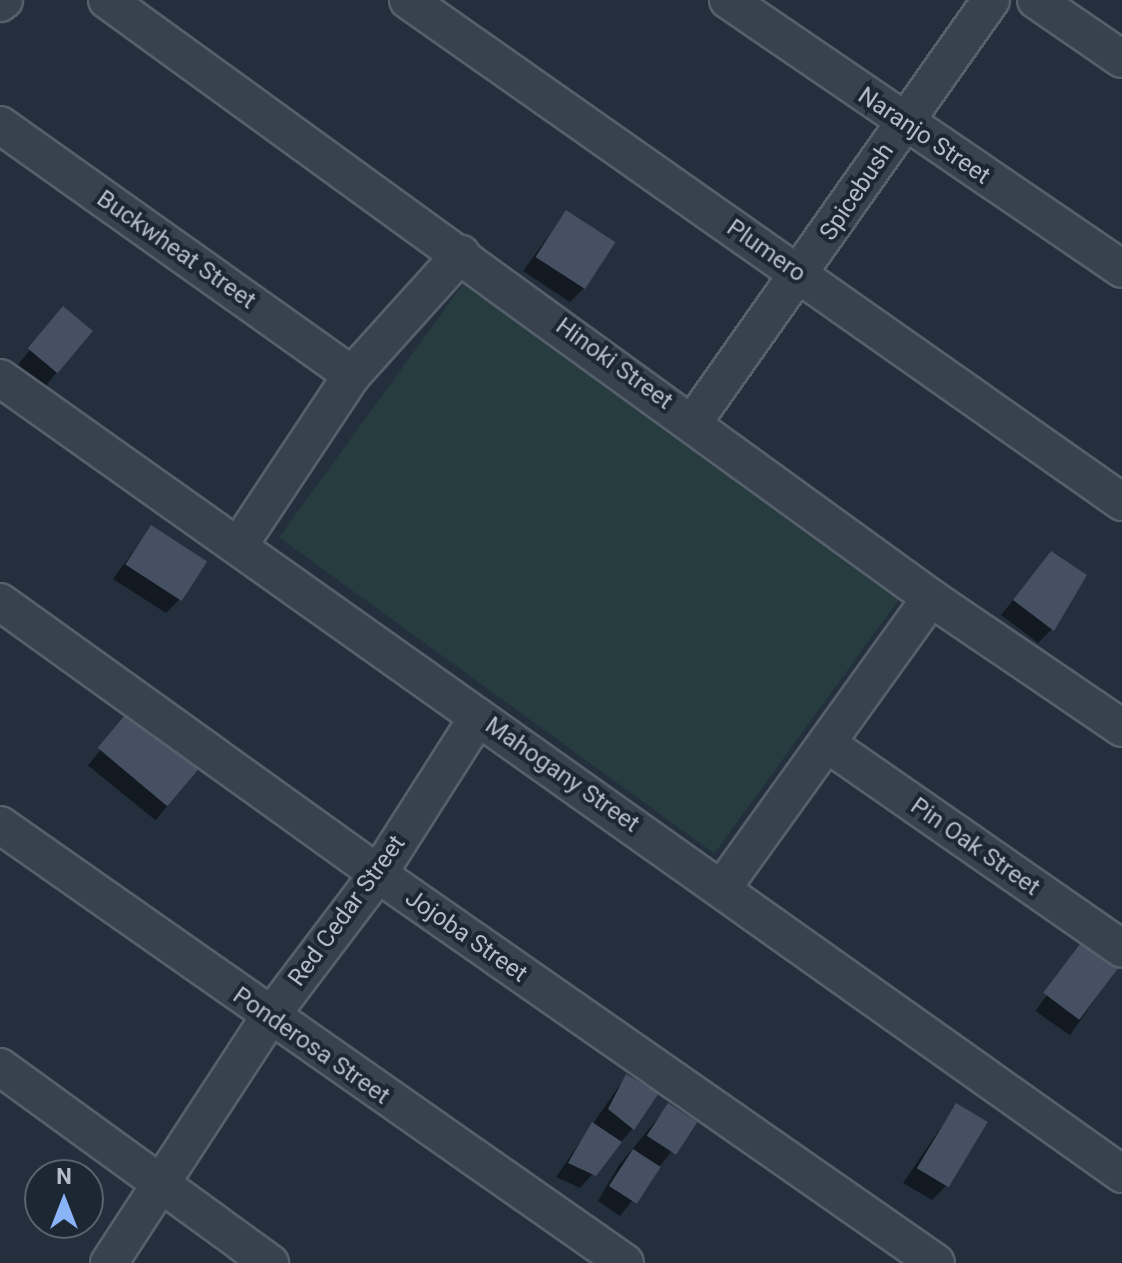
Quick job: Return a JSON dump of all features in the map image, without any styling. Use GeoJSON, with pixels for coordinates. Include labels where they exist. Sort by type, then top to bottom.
{"type":"FeatureCollection","features":[{"type":"Feature","properties":{"kind":"street","name":"Hinoki Street"},"geometry":{"type":"LineString","coordinates":[[107,0],[694,421],[931,598],[1122,728]]}},
{"type":"Feature","properties":{"kind":"street","name":"Plumero"},"geometry":{"type":"LineString","coordinates":[[408,0],[1122,502]]}},
{"type":"Feature","properties":{"kind":"street","name":"Naranjo Street"},"geometry":{"type":"LineString","coordinates":[[728,0],[1122,269]]}},
{"type":"Feature","properties":{"kind":"street","name":"Spicebush"},"geometry":{"type":"LineString","coordinates":[[694,421],[801,275],[991,0]]}},
{"type":"Feature","properties":{"kind":"street"},"geometry":{"type":"LineString","coordinates":[[1036,0],[1122,59]]}},
{"type":"Feature","properties":{"kind":"street","name":"Buckwheat Street"},"geometry":{"type":"LineString","coordinates":[[0,125],[352,375]]}},
{"type":"Feature","properties":{"kind":"street"},"geometry":{"type":"LineString","coordinates":[[239,545],[352,375],[461,254]]}},
{"type":"Feature","properties":{"kind":"street","name":"Mahogany Street"},"geometry":{"type":"LineString","coordinates":[[0,378],[723,887],[1122,1174]]}},
{"type":"Feature","properties":{"kind":"street"},"geometry":{"type":"LineString","coordinates":[[723,887],[829,745],[931,598]]}},
{"type":"Feature","properties":{"kind":"street","name":"Jojoba Street"},"geometry":{"type":"LineString","coordinates":[[0,602],[378,874],[936,1263]]}},
{"type":"Feature","properties":{"kind":"street","name":"Red Cedar Street"},"geometry":{"type":"LineString","coordinates":[[109,1263],[162,1188],[269,1018],[378,874],[478,717]]}},
{"type":"Feature","properties":{"kind":"street","name":"Pin Oak Street"},"geometry":{"type":"LineString","coordinates":[[829,745],[1122,949]]}},
{"type":"Feature","properties":{"kind":"street","name":"Ponderosa Street"},"geometry":{"type":"LineString","coordinates":[[0,825],[269,1018],[625,1263]]}},
{"type":"Feature","properties":{"kind":"street"},"geometry":{"type":"LineString","coordinates":[[0,1067],[162,1188],[270,1263]]}},
{"type":"Feature","properties":{"kind":"green space"},"geometry":{"type":"Polygon","coordinates":[[[466,280],[901,596],[714,853],[279,537],[466,280]]]}},
{"type":"Feature","properties":{"kind":"building"},"geometry":{"type":"Polygon","coordinates":[[[566,210],[615,242],[585,289],[536,257],[566,210]]]}},
{"type":"Feature","properties":{"kind":"building"},"geometry":{"type":"Polygon","coordinates":[[[63,306],[93,331],[58,373],[28,348],[63,306]]]}},
{"type":"Feature","properties":{"kind":"building"},"geometry":{"type":"Polygon","coordinates":[[[151,525],[207,561],[182,601],[125,564],[151,525]]]}},
{"type":"Feature","properties":{"kind":"building"},"geometry":{"type":"Polygon","coordinates":[[[1051,551],[1087,575],[1054,631],[1013,600],[1051,551]]]}},
{"type":"Feature","properties":{"kind":"building"},"geometry":{"type":"Polygon","coordinates":[[[131,708],[201,766],[167,806],[98,748],[131,708]]]}},
{"type":"Feature","properties":{"kind":"building"},"geometry":{"type":"Polygon","coordinates":[[[1086,936],[1122,963],[1079,1020],[1043,993],[1086,936]]]}},
{"type":"Feature","properties":{"kind":"building"},"geometry":{"type":"Polygon","coordinates":[[[626,1074],[659,1093],[634,1130],[608,1109],[626,1074]]]}},
{"type":"Feature","properties":{"kind":"building"},"geometry":{"type":"Polygon","coordinates":[[[668,1103],[697,1122],[676,1155],[647,1136],[668,1103]]]}},
{"type":"Feature","properties":{"kind":"building"},"geometry":{"type":"Polygon","coordinates":[[[956,1103],[988,1122],[949,1187],[917,1168],[956,1103]]]}},
{"type":"Feature","properties":{"kind":"building"},"geometry":{"type":"Polygon","coordinates":[[[592,1122],[622,1142],[596,1176],[568,1163],[592,1122]]]}},
{"type":"Feature","properties":{"kind":"building"},"geometry":{"type":"Polygon","coordinates":[[[633,1149],[661,1167],[637,1204],[609,1186],[633,1149]]]}}]}
